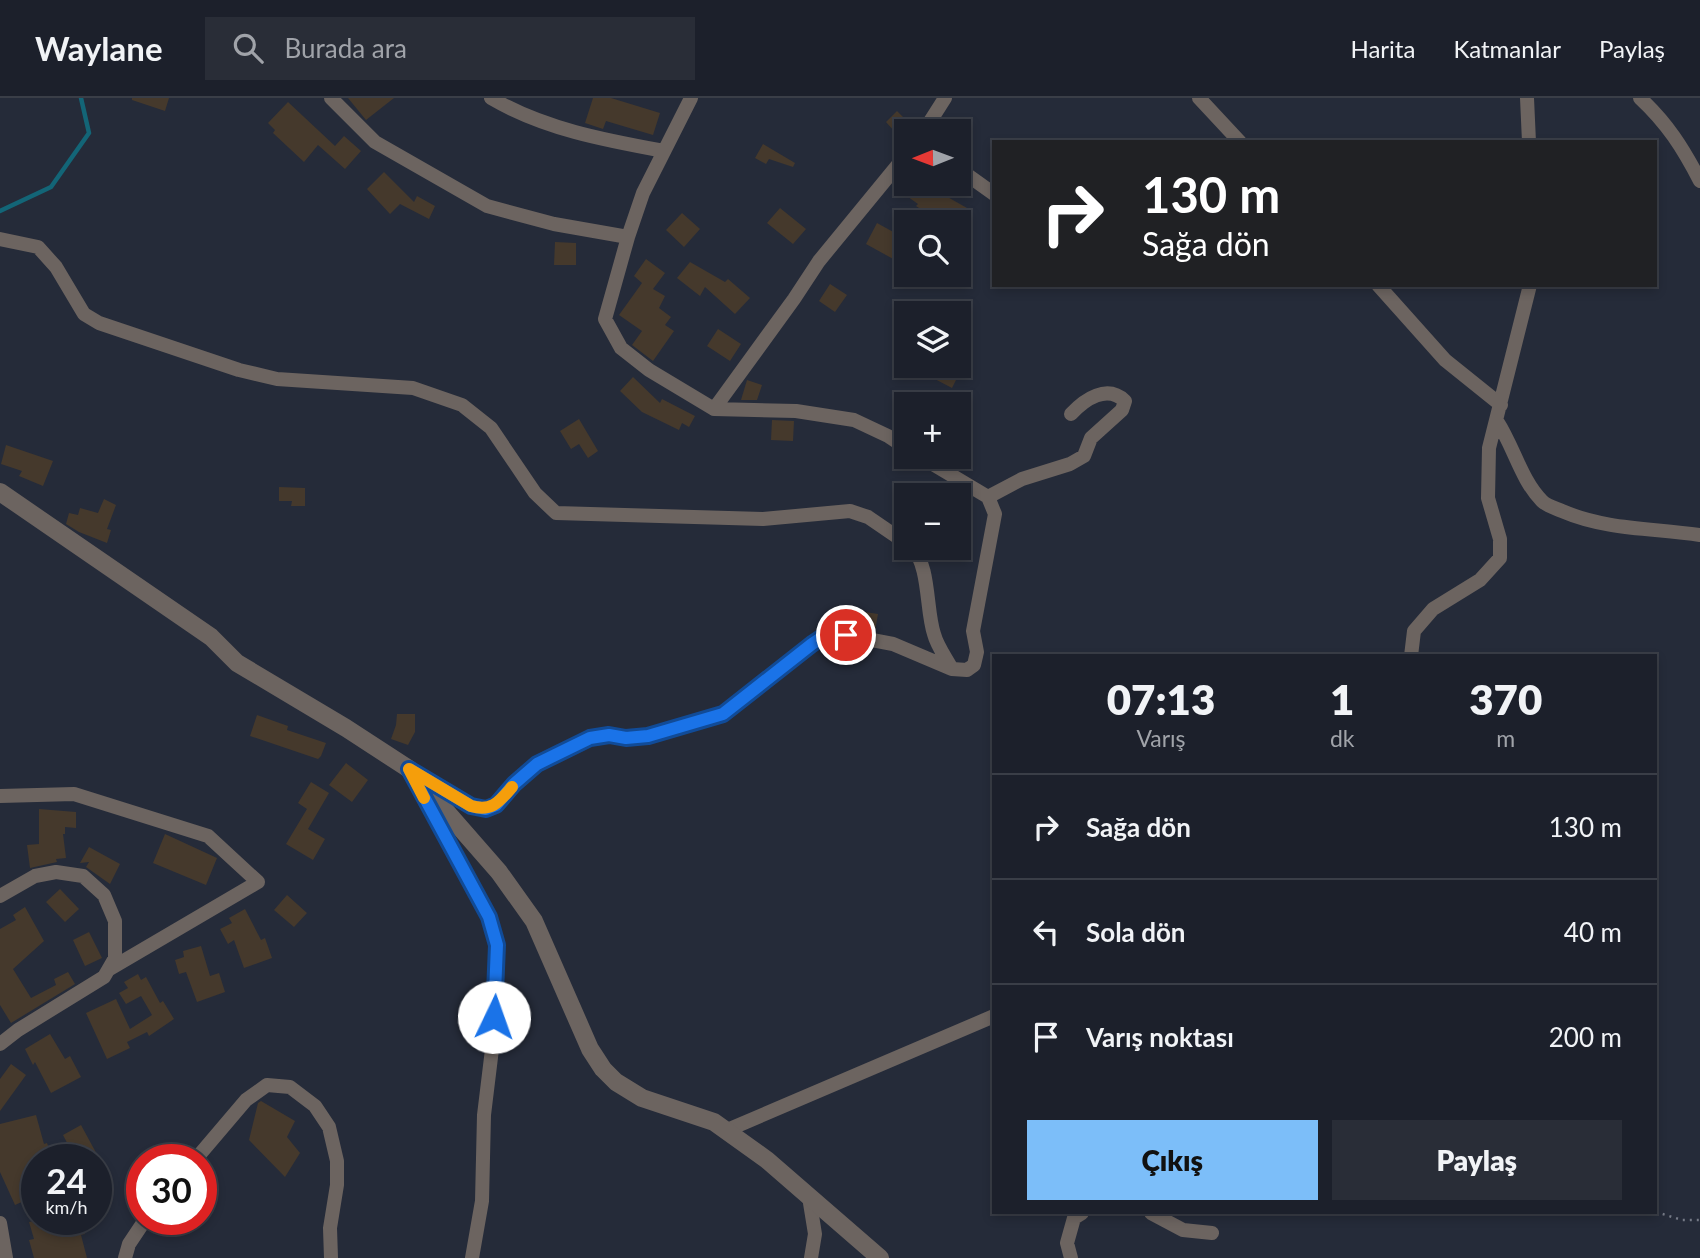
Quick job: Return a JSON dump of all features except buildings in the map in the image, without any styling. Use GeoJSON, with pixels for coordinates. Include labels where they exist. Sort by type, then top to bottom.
{"type":"FeatureCollection","features":[{"type":"Feature","properties":{"kind":"street"},"geometry":{"type":"LineString","coordinates":[[331,98],[374,142],[487,206],[554,224],[628,237]]}},
{"type":"Feature","properties":{"kind":"street"},"geometry":{"type":"LineString","coordinates":[[491,98],[517,113],[583,135],[664,151]]}},
{"type":"Feature","properties":{"kind":"street"},"geometry":{"type":"LineString","coordinates":[[691,98],[643,193],[628,237],[606,319],[621,348],[713,409],[796,411],[854,420],[894,440]]}},
{"type":"Feature","properties":{"kind":"street"},"geometry":{"type":"LineString","coordinates":[[932,119],[945,98]]}},
{"type":"Feature","properties":{"kind":"street"},"geometry":{"type":"LineString","coordinates":[[1199,98],[1238,140]]}},
{"type":"Feature","properties":{"kind":"street"},"geometry":{"type":"LineString","coordinates":[[1527,98],[1529,140]]}},
{"type":"Feature","properties":{"kind":"street"},"geometry":{"type":"LineString","coordinates":[[1640,98],[1661,118],[1684,150],[1700,181]]}},
{"type":"Feature","properties":{"kind":"street"},"geometry":{"type":"LineString","coordinates":[[713,409],[819,261],[894,170]]}},
{"type":"Feature","properties":{"kind":"street"},"geometry":{"type":"LineString","coordinates":[[971,178],[992,193]]}},
{"type":"Feature","properties":{"kind":"street"},"geometry":{"type":"LineString","coordinates":[[0,239],[38,247],[56,267],[84,314],[99,323],[264,376],[323,383],[413,388],[462,405],[491,428],[535,493],[556,513],[764,519],[850,511],[868,517],[894,535]]}},
{"type":"Feature","properties":{"kind":"street"},"geometry":{"type":"LineString","coordinates":[[1380,287],[1445,360],[1501,405]]}},
{"type":"Feature","properties":{"kind":"street"},"geometry":{"type":"LineString","coordinates":[[1411,654],[1414,631],[1433,609],[1480,580],[1500,558],[1500,539],[1488,498],[1489,448],[1530,287]]}},
{"type":"Feature","properties":{"kind":"street"},"geometry":{"type":"LineString","coordinates":[[988,497],[1022,479],[1070,464],[1084,456],[1091,438],[1122,410],[1125,401],[1118,394],[1101,393],[1083,401],[1071,414]]}},
{"type":"Feature","properties":{"kind":"street"},"geometry":{"type":"LineString","coordinates":[[1497,421],[1510,440],[1526,480],[1544,503],[1571,515],[1622,528],[1700,535]]}},
{"type":"Feature","properties":{"kind":"street"},"geometry":{"type":"LineString","coordinates":[[0,492],[211,637],[237,663],[471,806],[486,809],[496,805],[514,784],[537,764],[590,738],[609,735],[626,738],[648,736],[723,714],[830,632],[893,644],[952,669],[967,670],[974,665],[976,652],[973,631],[995,514],[988,497],[941,469]]}},
{"type":"Feature","properties":{"kind":"street"},"geometry":{"type":"LineString","coordinates":[[919,560],[934,635],[952,669]]}},
{"type":"Feature","properties":{"kind":"street"},"geometry":{"type":"LineString","coordinates":[[409,769],[499,872],[534,921],[590,1049],[603,1069],[616,1082],[642,1098],[714,1122],[766,1160],[880,1258]]}},
{"type":"Feature","properties":{"kind":"street"},"geometry":{"type":"LineString","coordinates":[[409,769],[489,917],[497,945],[493,1041],[484,1115],[482,1201],[472,1258]]}},
{"type":"Feature","properties":{"kind":"street"},"geometry":{"type":"LineString","coordinates":[[0,796],[74,794],[208,836],[258,882],[108,970]]}},
{"type":"Feature","properties":{"kind":"street"},"geometry":{"type":"LineString","coordinates":[[0,896],[35,876],[56,872],[83,876],[104,895],[115,921],[115,958],[104,977],[0,1044]]}},
{"type":"Feature","properties":{"kind":"street"},"geometry":{"type":"LineString","coordinates":[[724,1131],[992,1017]]}},
{"type":"Feature","properties":{"kind":"street"},"geometry":{"type":"LineString","coordinates":[[209,1144],[246,1100],[267,1086],[290,1087],[315,1106],[329,1127],[337,1161],[337,1185],[330,1228],[331,1258]]}},
{"type":"Feature","properties":{"kind":"street"},"geometry":{"type":"LineString","coordinates":[[809,1197],[815,1234],[811,1258]]}},
{"type":"Feature","properties":{"kind":"street"},"geometry":{"type":"LineString","coordinates":[[1072,1258],[1067,1243],[1074,1218],[1080,1214]]}},
{"type":"Feature","properties":{"kind":"street"},"geometry":{"type":"LineString","coordinates":[[1153,1214],[1183,1230],[1212,1233]]}},
{"type":"Feature","properties":{"kind":"street"},"geometry":{"type":"LineString","coordinates":[[0,1223],[6,1258]]}},
{"type":"Feature","properties":{"kind":"street"},"geometry":{"type":"LineString","coordinates":[[125,1258],[135,1235]]}},
{"type":"Feature","properties":{"kind":"path"},"geometry":{"type":"LineString","coordinates":[[1657,1212],[1682,1220],[1700,1220]]}},
{"type":"Feature","properties":{"kind":"waterway"},"geometry":{"type":"LineString","coordinates":[[0,211],[51,187],[89,133],[81,98]]}},
{"type":"Feature","properties":{"kind":"slow traffic"},"geometry":{"type":"LineString","coordinates":[[424,798],[409,769],[480,809],[496,805],[512,787]]}},
{"type":"Feature","properties":{"kind":"route"},"geometry":{"type":"LineString","coordinates":[[494,1017],[497,945],[489,917],[446,842],[409,769],[471,806],[486,809],[496,805],[514,784],[537,764],[590,738],[609,735],[626,738],[648,736],[687,727],[723,714],[830,632],[846,635]]}}]}
